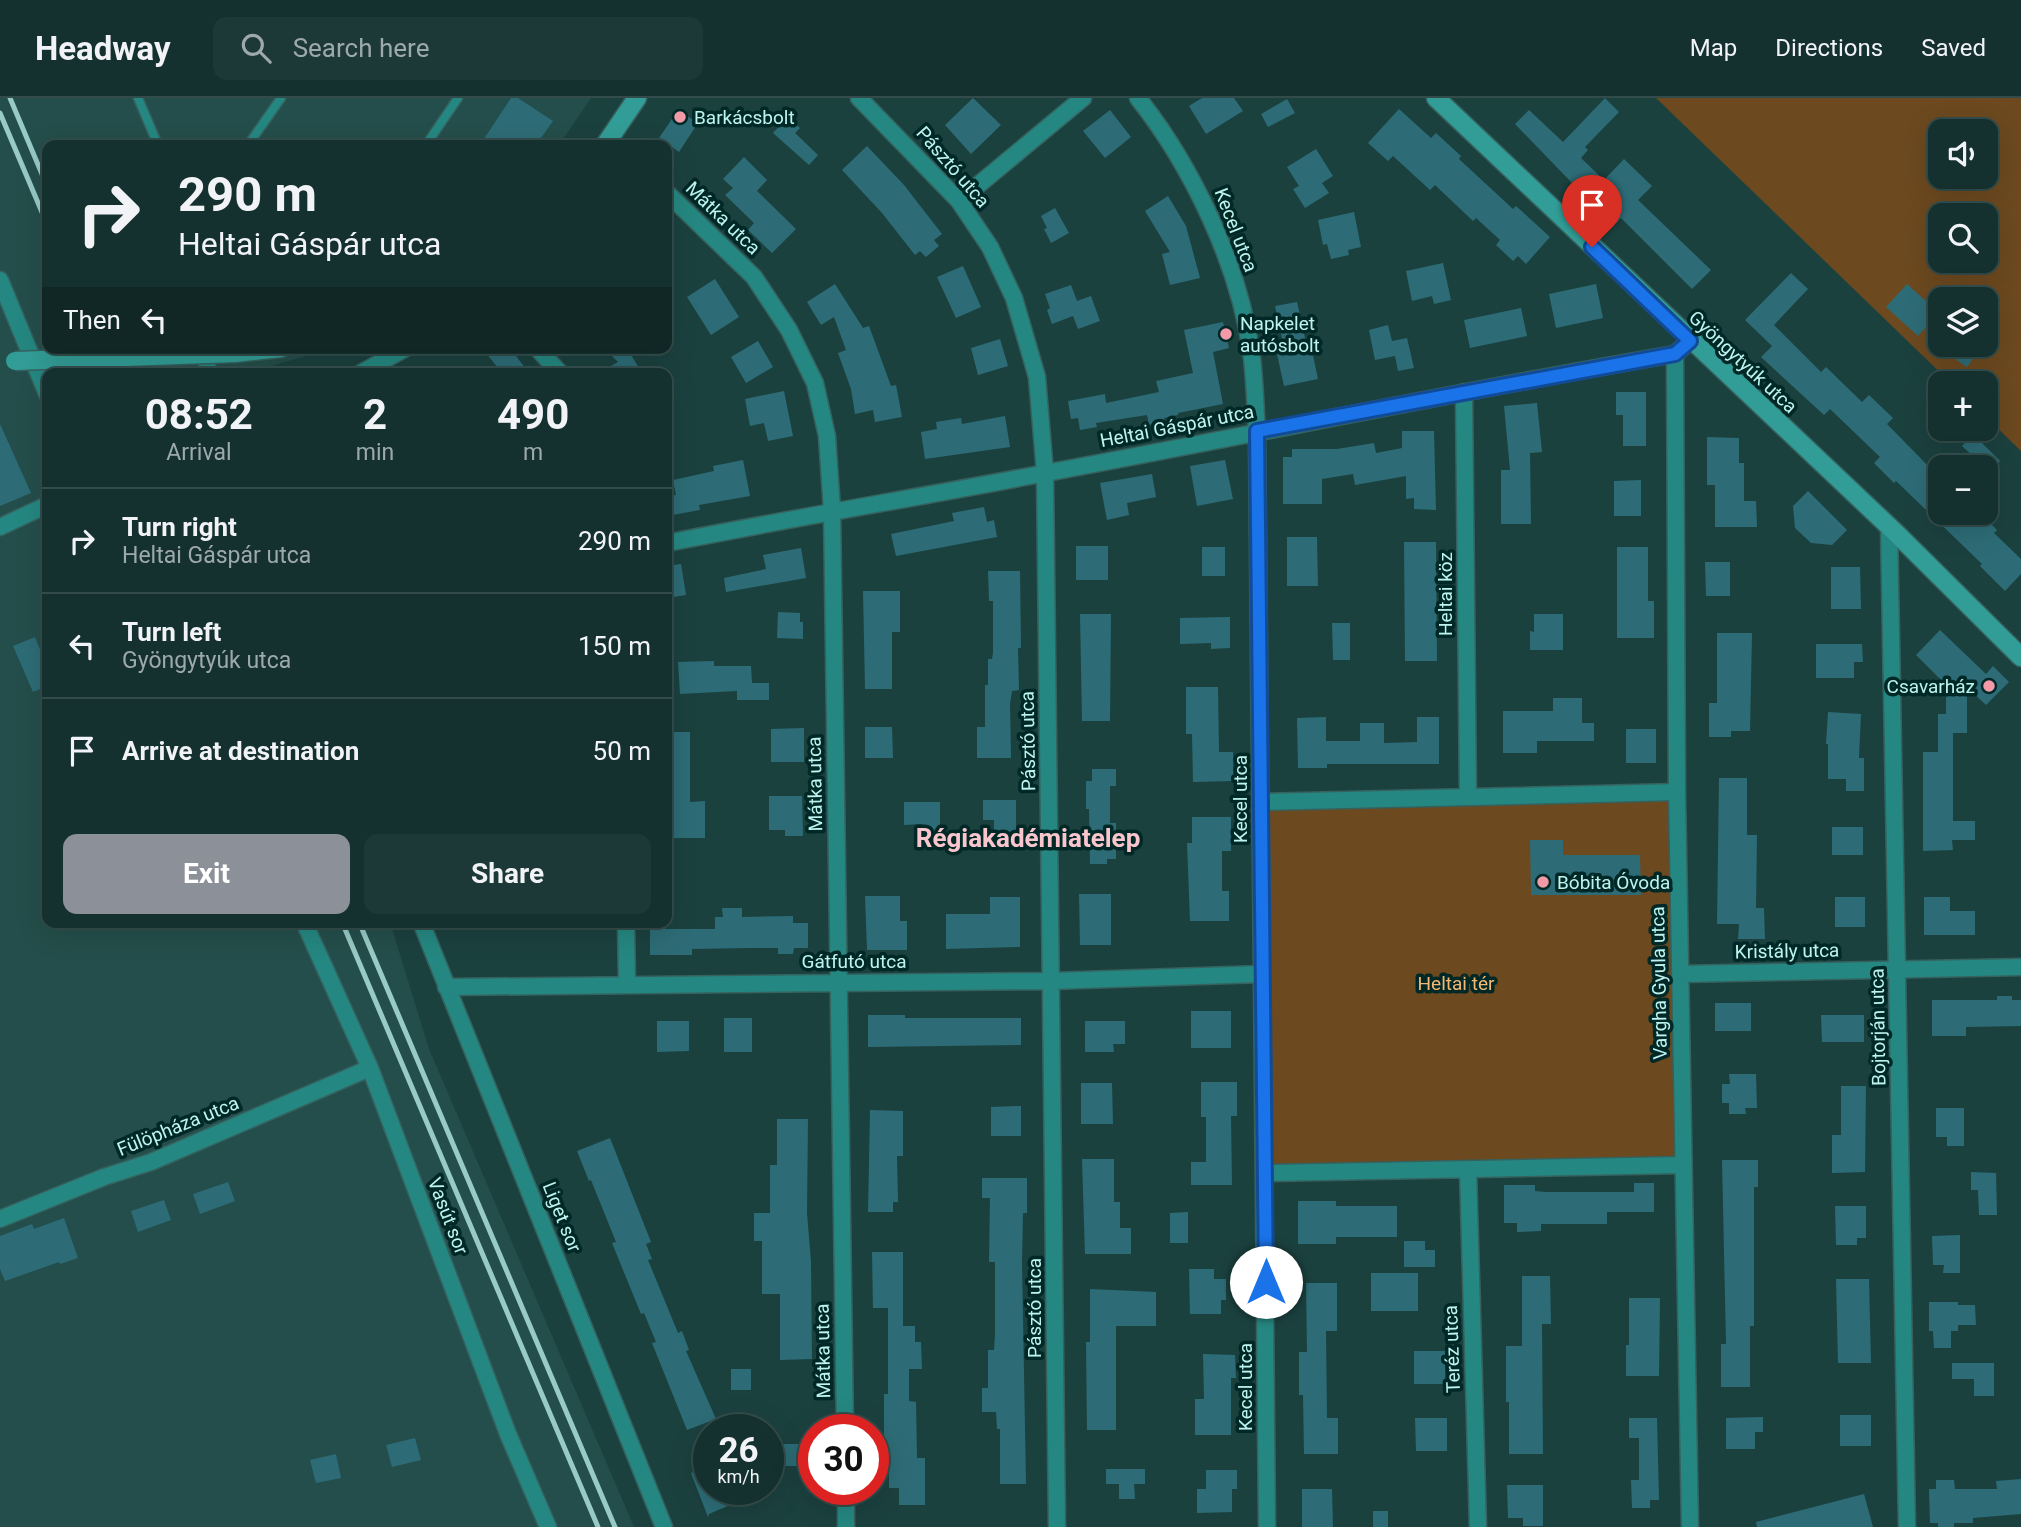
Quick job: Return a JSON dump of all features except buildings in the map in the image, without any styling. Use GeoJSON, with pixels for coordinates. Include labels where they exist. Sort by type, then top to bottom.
{"type":"FeatureCollection","features":[{"type":"Feature","properties":{"kind":"street"},"geometry":{"type":"LineString","coordinates":[[611,140],[637,98]]}},
{"type":"Feature","properties":{"kind":"street","name":"Pásztó utca"},"geometry":{"type":"LineString","coordinates":[[859,98],[959,201],[990,247],[1014,299],[1037,377],[1045,473],[1057,1527]]}},
{"type":"Feature","properties":{"kind":"street"},"geometry":{"type":"LineString","coordinates":[[959,201],[1083,98]]}},
{"type":"Feature","properties":{"kind":"street","name":"Kecel utca"},"geometry":{"type":"LineString","coordinates":[[1138,98],[1161,126],[1197,188],[1233,276],[1251,350],[1257,431],[1268,1527]]}},
{"type":"Feature","properties":{"kind":"street","name":"Gyöngytyúk utca"},"geometry":{"type":"LineString","coordinates":[[1436,98],[1690,341],[1889,526],[2021,657]]}},
{"type":"Feature","properties":{"kind":"street","name":"Mátka utca"},"geometry":{"type":"LineString","coordinates":[[672,198],[754,277],[789,330],[814,383],[827,436],[832,510],[845,1414]]}},
{"type":"Feature","properties":{"kind":"street"},"geometry":{"type":"LineString","coordinates":[[0,280],[42,382]]}},
{"type":"Feature","properties":{"kind":"street"},"geometry":{"type":"LineString","coordinates":[[1675,354],[1690,341]]}},
{"type":"Feature","properties":{"kind":"street"},"geometry":{"type":"LineString","coordinates":[[8,361],[207,354]]}},
{"type":"Feature","properties":{"kind":"street"},"geometry":{"type":"LineString","coordinates":[[369,368],[395,354]]}},
{"type":"Feature","properties":{"kind":"street"},"geometry":{"type":"LineString","coordinates":[[543,354],[555,368]]}},
{"type":"Feature","properties":{"kind":"street","name":"Heltai Gáspár utca"},"geometry":{"type":"LineString","coordinates":[[672,542],[1675,354]]}},
{"type":"Feature","properties":{"kind":"street","name":"Vargha Gyula utca"},"geometry":{"type":"LineString","coordinates":[[1675,354],[1680,974],[1690,1527]]}},
{"type":"Feature","properties":{"kind":"street","name":"Heltai köz"},"geometry":{"type":"LineString","coordinates":[[1464,392],[1468,797]]}},
{"type":"Feature","properties":{"kind":"street"},"geometry":{"type":"LineString","coordinates":[[0,527],[42,507]]}},
{"type":"Feature","properties":{"kind":"street","name":"Bojtorján utca"},"geometry":{"type":"LineString","coordinates":[[1889,526],[1908,1527]]}},
{"type":"Feature","properties":{"kind":"street"},"geometry":{"type":"LineString","coordinates":[[1261,802],[1678,792]]}},
{"type":"Feature","properties":{"kind":"street","name":"Vasút sor"},"geometry":{"type":"LineString","coordinates":[[307,928],[370,1068],[508,1434],[548,1527]]}},
{"type":"Feature","properties":{"kind":"street","name":"Liget sor"},"geometry":{"type":"LineString","coordinates":[[423,928],[664,1527]]}},
{"type":"Feature","properties":{"kind":"street"},"geometry":{"type":"LineString","coordinates":[[626,928],[627,984]]}},
{"type":"Feature","properties":{"kind":"street","name":"Kristály utca"},"geometry":{"type":"LineString","coordinates":[[1680,974],[2021,967]]}},
{"type":"Feature","properties":{"kind":"street","name":"Gátfutó utca"},"geometry":{"type":"LineString","coordinates":[[446,987],[1052,981],[1261,974]]}},
{"type":"Feature","properties":{"kind":"street","name":"Fülöpháza utca"},"geometry":{"type":"LineString","coordinates":[[0,1219],[104,1177],[151,1162],[370,1068]]}},
{"type":"Feature","properties":{"kind":"street"},"geometry":{"type":"LineString","coordinates":[[1265,1173],[1683,1164]]}},
{"type":"Feature","properties":{"kind":"street","name":"Teréz utca"},"geometry":{"type":"LineString","coordinates":[[1468,1169],[1478,1527]]}},
{"type":"Feature","properties":{"kind":"street"},"geometry":{"type":"LineString","coordinates":[[846,1505],[846,1527]]}},
{"type":"Feature","properties":{"kind":"lane"},"geometry":{"type":"LineString","coordinates":[[138,98],[156,140]]}},
{"type":"Feature","properties":{"kind":"lane"},"geometry":{"type":"LineString","coordinates":[[252,140],[281,98]]}},
{"type":"Feature","properties":{"kind":"lane"},"geometry":{"type":"LineString","coordinates":[[429,140],[458,98]]}},
{"type":"Feature","properties":{"kind":"shaded area"},"geometry":{"type":"Polygon","coordinates":[[[0,98],[591,98],[562,140],[42,140],[42,354],[312,354],[264,368],[42,368],[42,928],[392,928],[429,1049],[634,1527],[0,1527],[0,98]]]}},
{"type":"Feature","properties":{"kind":"green space"},"geometry":{"type":"Polygon","coordinates":[[[1656,98],[2021,98],[2021,451],[1998,429],[1998,371],[1939,371],[1656,98]]]}},
{"type":"Feature","properties":{"kind":"green space","name":"Heltai tér"},"geometry":{"type":"Polygon","coordinates":[[[1677,792],[1683,1165],[1265,1173],[1261,802],[1677,792]]]}},
{"type":"Feature","properties":{"kind":"railway"},"geometry":{"type":"LineString","coordinates":[[10,98],[42,174]]}},
{"type":"Feature","properties":{"kind":"railway"},"geometry":{"type":"LineString","coordinates":[[0,113],[42,212]]}},
{"type":"Feature","properties":{"kind":"railway"},"geometry":{"type":"LineString","coordinates":[[102,354],[108,368]]}},
{"type":"Feature","properties":{"kind":"railway"},"geometry":{"type":"LineString","coordinates":[[119,354],[125,368]]}},
{"type":"Feature","properties":{"kind":"railway"},"geometry":{"type":"LineString","coordinates":[[345,928],[598,1527]]}},
{"type":"Feature","properties":{"kind":"railway"},"geometry":{"type":"LineString","coordinates":[[362,928],[615,1527]]}},
{"type":"Feature","properties":{"kind":"place","name":"Barkácsbolt"},"geometry":{"type":"Point","coordinates":[680,117]}},
{"type":"Feature","properties":{"kind":"place","name":"Napkelet autósbolt"},"geometry":{"type":"Point","coordinates":[1226,334]}},
{"type":"Feature","properties":{"kind":"place","name":"Csavarház"},"geometry":{"type":"Point","coordinates":[1989,686]}},
{"type":"Feature","properties":{"kind":"place","name":"Bóbita Óvoda"},"geometry":{"type":"Point","coordinates":[1543,882]}},
{"type":"Feature","properties":{"kind":"district","name":"Régiakadémiatelep"},"geometry":{"type":"Point","coordinates":[1028,838]}},
{"type":"Feature","properties":{"kind":"route"},"geometry":{"type":"LineString","coordinates":[[1266,1282],[1257,431],[1675,354],[1690,341],[1592,247]]}}]}
